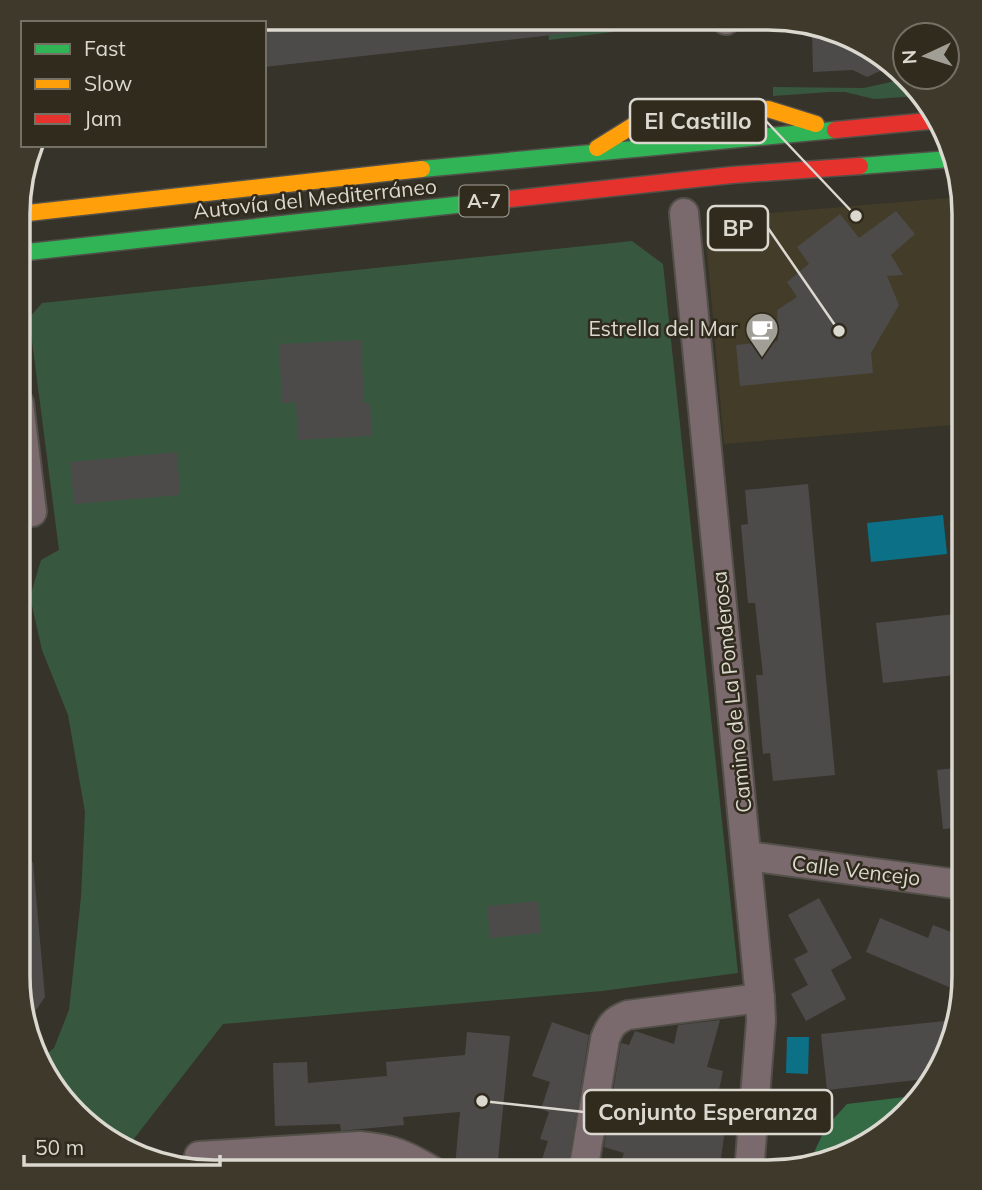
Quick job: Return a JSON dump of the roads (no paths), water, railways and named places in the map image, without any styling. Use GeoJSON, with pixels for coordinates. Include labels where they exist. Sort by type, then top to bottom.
{"type":"FeatureCollection","features":[{"type":"Feature","properties":{"kind":"highway"},"geometry":{"type":"LineString","coordinates":[[589,152],[642,120],[768,108],[835,130]]}},
{"type":"Feature","properties":{"kind":"highway","name":"Autovía del Mediterráneo"},"geometry":{"type":"LineString","coordinates":[[30,213],[437,167],[927,121]]}},
{"type":"Feature","properties":{"kind":"highway","name":"Autovía del Mediterráneo"},"geometry":{"type":"LineString","coordinates":[[30,252],[732,175],[944,159]]}},
{"type":"Feature","properties":{"kind":"highway"},"geometry":{"type":"LineString","coordinates":[[48,193],[91,206]]}},
{"type":"Feature","properties":{"kind":"street","name":"Camino de La Ponderosa"},"geometry":{"type":"LineString","coordinates":[[684,213],[760,998],[761,1021],[750,1160]]}},
{"type":"Feature","properties":{"kind":"street"},"geometry":{"type":"LineString","coordinates":[[30,495],[30,512]]}},
{"type":"Feature","properties":{"kind":"street","name":"Calle Vencejo"},"geometry":{"type":"LineString","coordinates":[[748,856],[952,883]]}},
{"type":"Feature","properties":{"kind":"street"},"geometry":{"type":"LineString","coordinates":[[585,1160],[605,1039],[610,1026],[618,1018],[760,998]]}},
{"type":"Feature","properties":{"kind":"street"},"geometry":{"type":"LineString","coordinates":[[199,1156],[360,1146],[383,1148],[414,1160]]}},
{"type":"Feature","properties":{"kind":"water"},"geometry":{"type":"Polygon","coordinates":[[[943,515],[947,554],[871,562],[867,523],[943,515]]]}},
{"type":"Feature","properties":{"kind":"water"},"geometry":{"type":"Polygon","coordinates":[[[787,1037],[809,1037],[808,1074],[786,1073],[787,1037]]]}},
{"type":"Feature","properties":{"kind":"place","name":"El Castillo"},"geometry":{"type":"Point","coordinates":[856,216]}},
{"type":"Feature","properties":{"kind":"place","name":"BP"},"geometry":{"type":"Point","coordinates":[839,331]}},
{"type":"Feature","properties":{"kind":"place","name":"Estrella del Mar"},"geometry":{"type":"Point","coordinates":[762,359]}},
{"type":"Feature","properties":{"kind":"place","name":"Conjunto Esperanza"},"geometry":{"type":"Point","coordinates":[482,1101]}}]}
